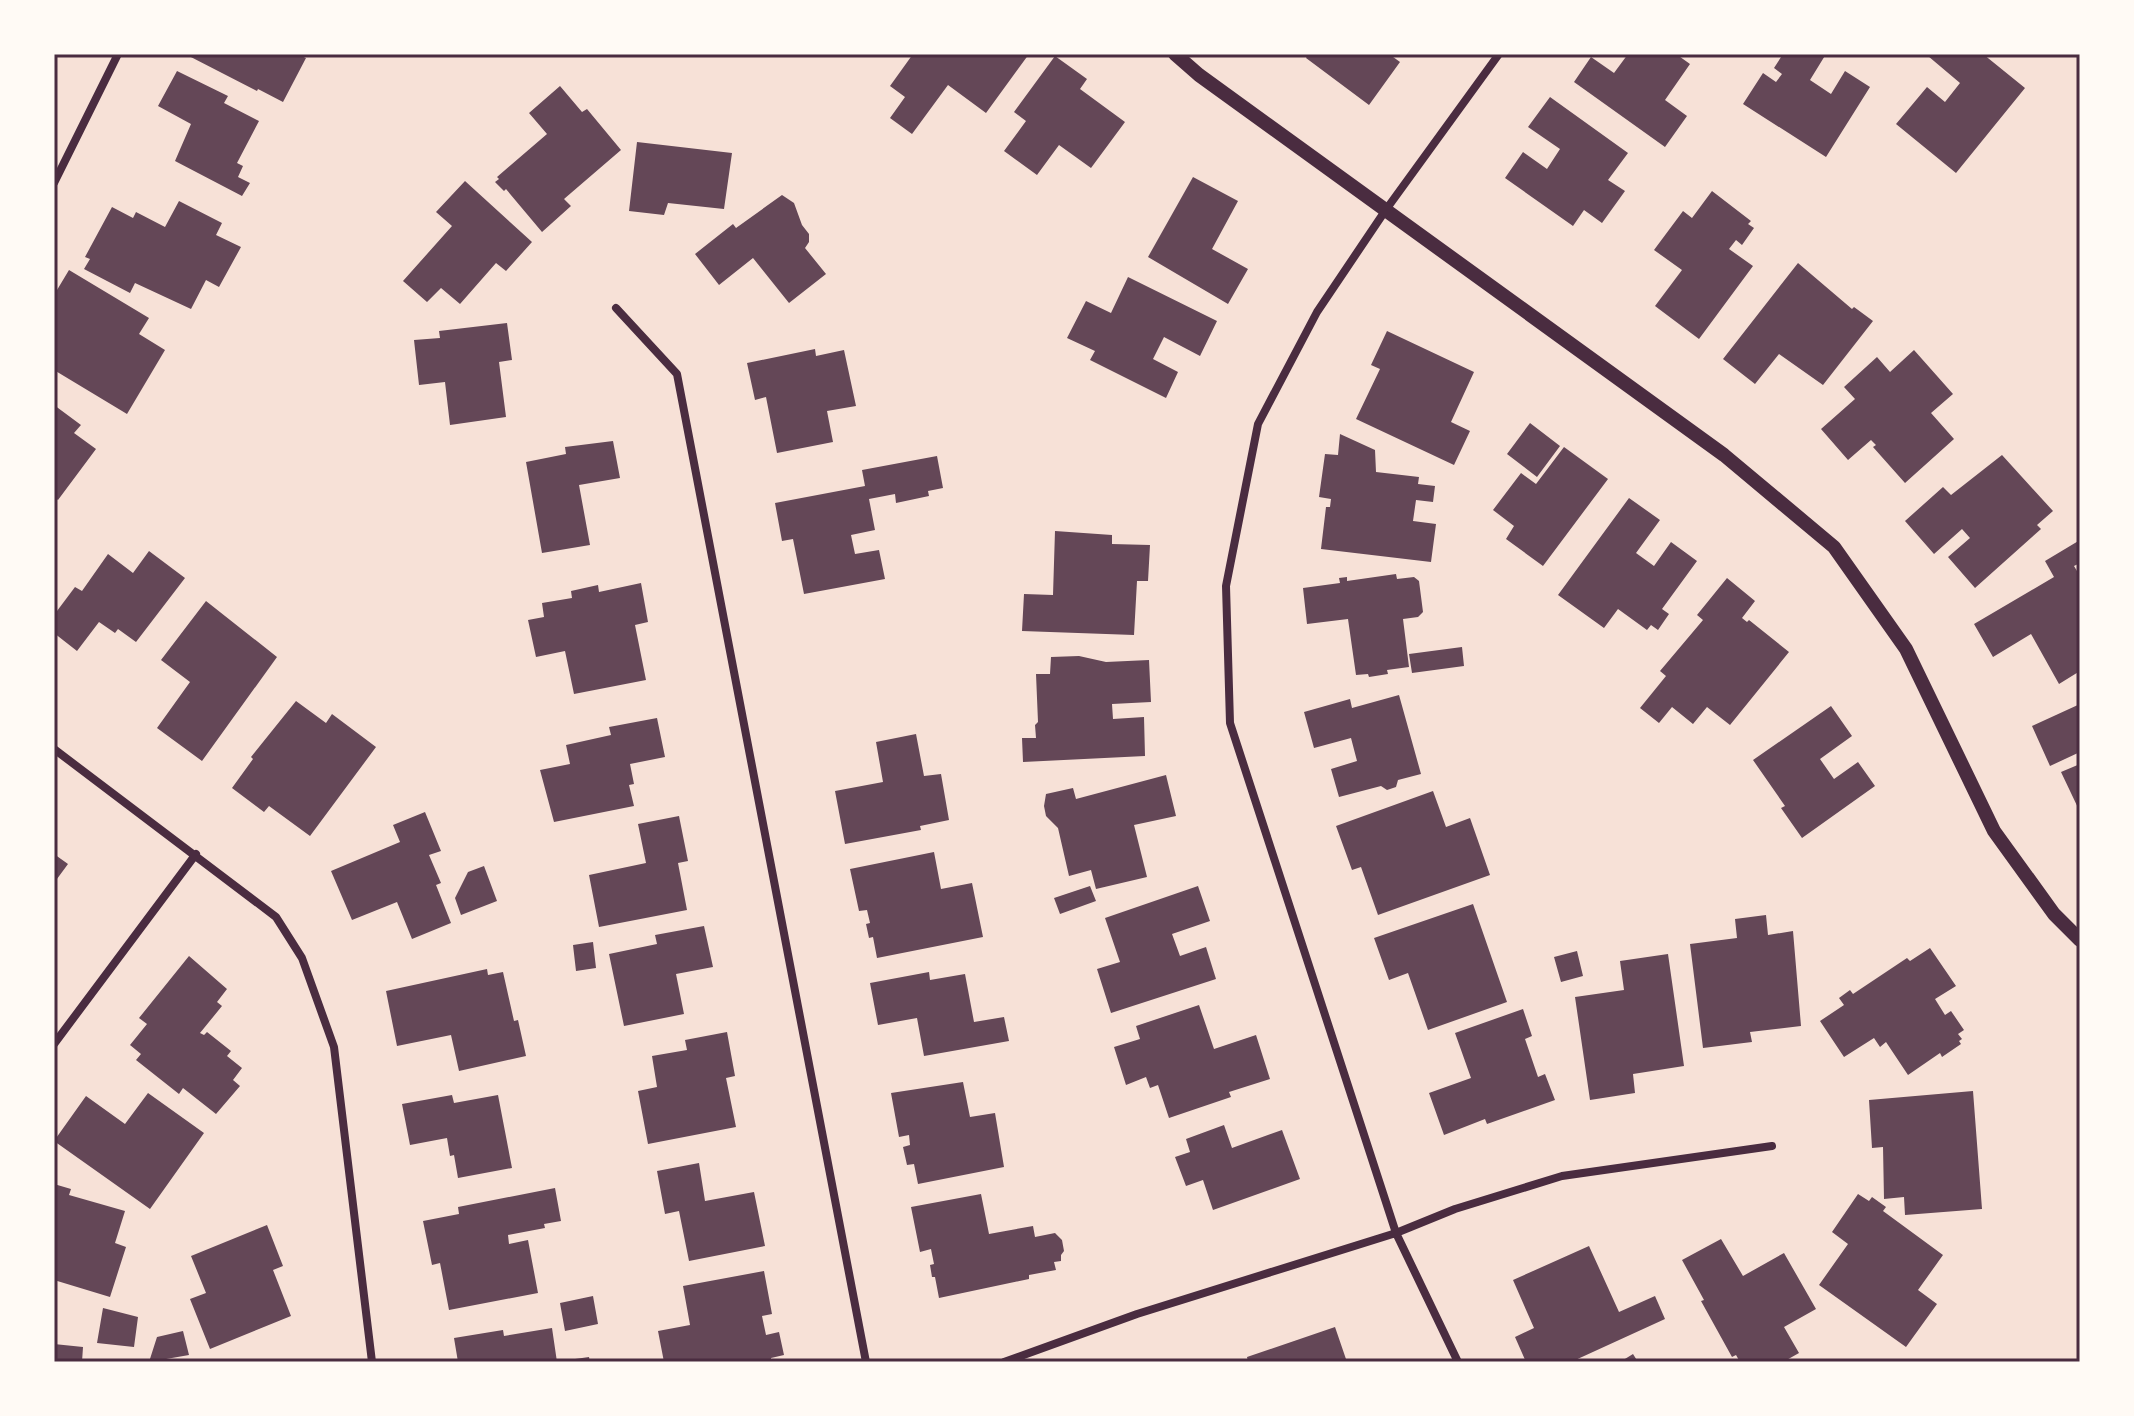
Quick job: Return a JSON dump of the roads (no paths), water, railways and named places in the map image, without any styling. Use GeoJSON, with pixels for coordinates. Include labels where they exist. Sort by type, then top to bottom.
{"type":"FeatureCollection","features":[{"type":"Feature","properties":{"kind":"street"},"geometry":{"type":"LineString","coordinates":[[54,183],[118,54]]}},
{"type":"Feature","properties":{"kind":"street"},"geometry":{"type":"LineString","coordinates":[[1175,54],[1199,75],[1385,211],[1724,455],[1834,547],[1906,649],[1994,831],[2054,914],[2080,940]]}},
{"type":"Feature","properties":{"kind":"street"},"geometry":{"type":"LineString","coordinates":[[1458,1362],[1396,1233],[1230,723],[1226,586],[1258,424],[1317,312],[1385,211],[1499,54]]}},
{"type":"Feature","properties":{"kind":"street"},"geometry":{"type":"LineString","coordinates":[[616,308],[677,374],[866,1362]]}},
{"type":"Feature","properties":{"kind":"street"},"geometry":{"type":"LineString","coordinates":[[54,749],[276,917],[302,958],[334,1047],[372,1362]]}},
{"type":"Feature","properties":{"kind":"street"},"geometry":{"type":"LineString","coordinates":[[54,1044],[196,854]]}},
{"type":"Feature","properties":{"kind":"street"},"geometry":{"type":"LineString","coordinates":[[1004,1362],[1137,1314],[1396,1233],[1455,1209],[1562,1176],[1772,1146]]}}]}
